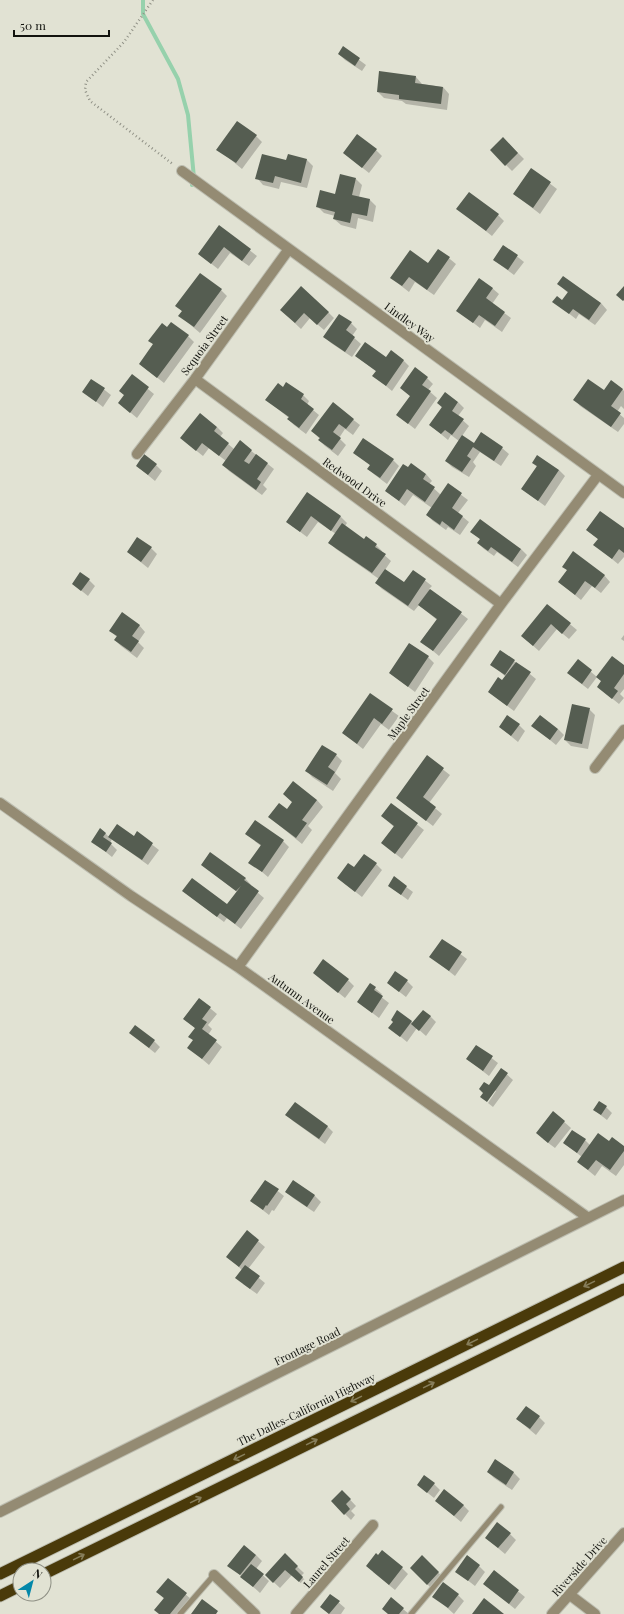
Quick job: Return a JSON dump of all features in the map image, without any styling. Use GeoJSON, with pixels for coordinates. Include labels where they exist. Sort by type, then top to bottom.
{"type":"FeatureCollection","features":[{"type":"Feature","properties":{"kind":"highway","name":"The Dalles-California Highway"},"geometry":{"type":"LineString","coordinates":[[0,1574],[624,1267]]}},
{"type":"Feature","properties":{"kind":"highway"},"geometry":{"type":"LineString","coordinates":[[52,1570],[624,1289]]}},
{"type":"Feature","properties":{"kind":"highway"},"geometry":{"type":"LineString","coordinates":[[0,1596],[12,1590]]}},
{"type":"Feature","properties":{"kind":"street","name":"Lindley Way"},"geometry":{"type":"LineString","coordinates":[[182,170],[624,493]]}},
{"type":"Feature","properties":{"kind":"street","name":"Sequoia Street"},"geometry":{"type":"LineString","coordinates":[[136,454],[195,379],[289,249]]}},
{"type":"Feature","properties":{"kind":"street","name":"Redwood Drive"},"geometry":{"type":"LineString","coordinates":[[195,379],[501,604]]}},
{"type":"Feature","properties":{"kind":"street","name":"Maple Street"},"geometry":{"type":"LineString","coordinates":[[238,967],[501,604],[598,475]]}},
{"type":"Feature","properties":{"kind":"street"},"geometry":{"type":"LineString","coordinates":[[595,768],[624,730]]}},
{"type":"Feature","properties":{"kind":"street","name":"Autumn Avenue"},"geometry":{"type":"LineString","coordinates":[[0,803],[132,896],[238,967],[587,1217]]}},
{"type":"Feature","properties":{"kind":"street","name":"Frontage Road"},"geometry":{"type":"LineString","coordinates":[[0,1512],[422,1302],[587,1217],[624,1200]]}},
{"type":"Feature","properties":{"kind":"street","name":"Laurel Street"},"geometry":{"type":"LineString","coordinates":[[296,1614],[373,1525]]}},
{"type":"Feature","properties":{"kind":"street","name":"Riverside Drive"},"geometry":{"type":"LineString","coordinates":[[552,1614],[624,1533]]}},
{"type":"Feature","properties":{"kind":"street"},"geometry":{"type":"LineString","coordinates":[[214,1575],[255,1614]]}},
{"type":"Feature","properties":{"kind":"street"},"geometry":{"type":"LineString","coordinates":[[570,1595],[595,1614]]}},
{"type":"Feature","properties":{"kind":"lane"},"geometry":{"type":"LineString","coordinates":[[411,1614],[501,1507]]}},
{"type":"Feature","properties":{"kind":"lane"},"geometry":{"type":"LineString","coordinates":[[180,1614],[214,1575]]}},
{"type":"Feature","properties":{"kind":"path"},"geometry":{"type":"LineString","coordinates":[[153,0],[124,42],[86,82],[85,90],[90,101],[182,170]]}},
{"type":"Feature","properties":{"kind":"building"},"geometry":{"type":"Polygon","coordinates":[[[343,46],[360,58],[355,66],[338,54],[343,46]]]}},
{"type":"Feature","properties":{"kind":"building"},"geometry":{"type":"Polygon","coordinates":[[[379,71],[416,76],[415,83],[443,87],[441,104],[399,99],[399,95],[377,92],[379,71]]]}},
{"type":"Feature","properties":{"kind":"building"},"geometry":{"type":"Polygon","coordinates":[[[237,121],[257,135],[236,163],[216,150],[237,121]]]}},
{"type":"Feature","properties":{"kind":"building"},"geometry":{"type":"Polygon","coordinates":[[[357,134],[377,149],[362,168],[343,153],[357,134]]]}},
{"type":"Feature","properties":{"kind":"building"},"geometry":{"type":"Polygon","coordinates":[[[503,137],[518,153],[505,166],[490,150],[503,137]]]}},
{"type":"Feature","properties":{"kind":"building"},"geometry":{"type":"Polygon","coordinates":[[[262,154],[286,160],[288,154],[307,159],[301,183],[275,176],[273,183],[255,179],[262,154]]]}},
{"type":"Feature","properties":{"kind":"building"},"geometry":{"type":"Polygon","coordinates":[[[531,168],[551,182],[533,208],[513,194],[531,168]]]}},
{"type":"Feature","properties":{"kind":"building"},"geometry":{"type":"Polygon","coordinates":[[[340,174],[356,178],[352,195],[370,199],[367,216],[352,213],[350,223],[333,219],[335,212],[316,207],[320,190],[335,194],[340,174]]]}},
{"type":"Feature","properties":{"kind":"building"},"geometry":{"type":"Polygon","coordinates":[[[469,192],[499,214],[486,231],[456,209],[469,192]]]}},
{"type":"Feature","properties":{"kind":"building"},"geometry":{"type":"Polygon","coordinates":[[[219,225],[251,249],[242,261],[224,247],[211,264],[198,254],[219,225]]]}},
{"type":"Feature","properties":{"kind":"building"},"geometry":{"type":"Polygon","coordinates":[[[503,245],[518,255],[508,270],[493,260],[503,245]]]}},
{"type":"Feature","properties":{"kind":"building"},"geometry":{"type":"Polygon","coordinates":[[[438,249],[450,257],[427,290],[409,277],[402,286],[390,278],[410,250],[428,263],[438,249]]]}},
{"type":"Feature","properties":{"kind":"building"},"geometry":{"type":"Polygon","coordinates":[[[200,273],[222,289],[194,327],[178,316],[182,311],[175,306],[200,273]]]}},
{"type":"Feature","properties":{"kind":"building"},"geometry":{"type":"Polygon","coordinates":[[[563,276],[601,303],[589,320],[573,309],[569,314],[552,302],[557,296],[562,300],[568,292],[557,284],[563,276]]]}},
{"type":"Feature","properties":{"kind":"building"},"geometry":{"type":"Polygon","coordinates":[[[479,278],[493,288],[486,298],[505,312],[495,326],[479,315],[473,323],[456,311],[479,278]]]}},
{"type":"Feature","properties":{"kind":"building"},"geometry":{"type":"Polygon","coordinates":[[[301,286],[329,312],[317,325],[304,313],[295,323],[280,310],[301,286]]]}},
{"type":"Feature","properties":{"kind":"building"},"geometry":{"type":"Polygon","coordinates":[[[624,286],[624,300],[623,301],[616,295],[624,286]]]}},
{"type":"Feature","properties":{"kind":"building"},"geometry":{"type":"Polygon","coordinates":[[[339,314],[352,322],[346,330],[355,337],[345,352],[323,337],[339,314]]]}},
{"type":"Feature","properties":{"kind":"building"},"geometry":{"type":"Polygon","coordinates":[[[171,322],[189,335],[157,378],[139,364],[153,344],[148,341],[162,323],[167,327],[171,322]]]}},
{"type":"Feature","properties":{"kind":"building"},"geometry":{"type":"Polygon","coordinates":[[[365,342],[386,357],[391,350],[404,360],[386,386],[372,376],[376,371],[355,356],[365,342]]]}},
{"type":"Feature","properties":{"kind":"building"},"geometry":{"type":"Polygon","coordinates":[[[415,367],[428,377],[422,385],[431,391],[408,424],[396,415],[410,396],[400,388],[415,367]]]}},
{"type":"Feature","properties":{"kind":"building"},"geometry":{"type":"Polygon","coordinates":[[[132,374],[149,387],[130,413],[118,403],[124,395],[119,391],[132,374]]]}},
{"type":"Feature","properties":{"kind":"building"},"geometry":{"type":"Polygon","coordinates":[[[91,379],[105,388],[96,402],[82,392],[91,379]]]}},
{"type":"Feature","properties":{"kind":"building"},"geometry":{"type":"Polygon","coordinates":[[[588,379],[604,390],[611,380],[623,389],[611,406],[621,413],[611,427],[573,400],[588,379]]]}},
{"type":"Feature","properties":{"kind":"building"},"geometry":{"type":"Polygon","coordinates":[[[286,382],[304,394],[301,399],[314,409],[299,428],[287,419],[289,417],[265,400],[278,383],[283,387],[286,382]]]}},
{"type":"Feature","properties":{"kind":"building"},"geometry":{"type":"Polygon","coordinates":[[[445,392],[458,402],[452,411],[464,419],[452,435],[445,430],[441,434],[429,425],[442,407],[437,403],[445,392]]]}},
{"type":"Feature","properties":{"kind":"building"},"geometry":{"type":"Polygon","coordinates":[[[333,402],[354,419],[346,429],[339,424],[333,432],[341,438],[332,450],[318,440],[320,438],[311,431],[333,402]]]}},
{"type":"Feature","properties":{"kind":"building"},"geometry":{"type":"Polygon","coordinates":[[[200,413],[217,427],[214,431],[229,443],[219,456],[202,443],[196,451],[180,438],[200,413]]]}},
{"type":"Feature","properties":{"kind":"building"},"geometry":{"type":"Polygon","coordinates":[[[481,432],[503,447],[494,461],[473,447],[467,456],[471,459],[462,472],[445,461],[462,435],[474,443],[481,432]]]}},
{"type":"Feature","properties":{"kind":"building"},"geometry":{"type":"Polygon","coordinates":[[[363,438],[394,459],[380,478],[367,469],[370,465],[353,453],[363,438]]]}},
{"type":"Feature","properties":{"kind":"building"},"geometry":{"type":"Polygon","coordinates":[[[240,440],[252,450],[244,461],[249,464],[256,454],[268,463],[257,479],[261,482],[256,490],[222,465],[240,440]]]}},
{"type":"Feature","properties":{"kind":"building"},"geometry":{"type":"Polygon","coordinates":[[[144,454],[157,464],[148,475],[136,466],[144,454]]]}},
{"type":"Feature","properties":{"kind":"building"},"geometry":{"type":"Polygon","coordinates":[[[537,455],[559,470],[538,501],[521,489],[537,466],[532,463],[537,455]]]}},
{"type":"Feature","properties":{"kind":"building"},"geometry":{"type":"Polygon","coordinates":[[[411,463],[426,474],[423,479],[435,487],[425,502],[407,489],[399,501],[385,491],[403,464],[408,467],[411,463]]]}},
{"type":"Feature","properties":{"kind":"building"},"geometry":{"type":"Polygon","coordinates":[[[448,483],[462,493],[452,508],[463,516],[454,530],[442,521],[440,525],[426,515],[448,483]]]}},
{"type":"Feature","properties":{"kind":"building"},"geometry":{"type":"Polygon","coordinates":[[[307,492],[341,516],[331,531],[311,516],[300,532],[286,522],[307,492]]]}},
{"type":"Feature","properties":{"kind":"building"},"geometry":{"type":"Polygon","coordinates":[[[600,511],[624,528],[624,553],[619,549],[612,559],[593,545],[598,539],[586,530],[600,511]]]}},
{"type":"Feature","properties":{"kind":"building"},"geometry":{"type":"Polygon","coordinates":[[[480,519],[521,549],[512,562],[491,547],[488,551],[477,543],[480,539],[470,532],[480,519]]]}},
{"type":"Feature","properties":{"kind":"building"},"geometry":{"type":"Polygon","coordinates":[[[342,523],[364,539],[366,536],[377,544],[375,547],[386,554],[372,573],[328,543],[342,523]]]}},
{"type":"Feature","properties":{"kind":"building"},"geometry":{"type":"Polygon","coordinates":[[[137,537],[152,547],[141,562],[127,552],[137,537]]]}},
{"type":"Feature","properties":{"kind":"building"},"geometry":{"type":"Polygon","coordinates":[[[573,551],[605,575],[595,588],[585,581],[575,595],[558,582],[567,570],[562,567],[573,551]]]}},
{"type":"Feature","properties":{"kind":"building"},"geometry":{"type":"Polygon","coordinates":[[[385,569],[404,582],[413,570],[426,579],[408,606],[375,583],[385,569]]]}},
{"type":"Feature","properties":{"kind":"building"},"geometry":{"type":"Polygon","coordinates":[[[80,572],[90,579],[81,591],[72,584],[80,572]]]}},
{"type":"Feature","properties":{"kind":"building"},"geometry":{"type":"Polygon","coordinates":[[[430,589],[462,612],[433,651],[420,642],[437,619],[418,605],[430,589]]]}},
{"type":"Feature","properties":{"kind":"building"},"geometry":{"type":"Polygon","coordinates":[[[547,604],[571,623],[562,634],[551,624],[533,646],[521,636],[547,604]]]}},
{"type":"Feature","properties":{"kind":"building"},"geometry":{"type":"Polygon","coordinates":[[[122,612],[140,625],[132,636],[139,641],[131,652],[114,640],[117,636],[109,631],[122,612]]]}},
{"type":"Feature","properties":{"kind":"building"},"geometry":{"type":"Polygon","coordinates":[[[409,643],[429,656],[408,687],[389,673],[409,643]]]}},
{"type":"Feature","properties":{"kind":"building"},"geometry":{"type":"Polygon","coordinates":[[[500,650],[515,660],[505,675],[490,665],[500,650]]]}},
{"type":"Feature","properties":{"kind":"building"},"geometry":{"type":"Polygon","coordinates":[[[612,656],[624,665],[624,674],[614,688],[618,691],[612,699],[597,687],[601,681],[596,677],[612,656]]]}},
{"type":"Feature","properties":{"kind":"building"},"geometry":{"type":"Polygon","coordinates":[[[578,659],[592,670],[582,684],[567,673],[578,659]]]}},
{"type":"Feature","properties":{"kind":"building"},"geometry":{"type":"Polygon","coordinates":[[[516,662],[531,672],[507,706],[488,692],[498,677],[502,680],[516,662]]]}},
{"type":"Feature","properties":{"kind":"building"},"geometry":{"type":"Polygon","coordinates":[[[370,693],[393,709],[382,724],[374,718],[357,744],[342,733],[370,693]]]}},
{"type":"Feature","properties":{"kind":"building"},"geometry":{"type":"Polygon","coordinates":[[[572,704],[590,708],[582,744],[564,740],[572,704]]]}},
{"type":"Feature","properties":{"kind":"building"},"geometry":{"type":"Polygon","coordinates":[[[507,715],[520,724],[511,736],[499,727],[507,715]]]}},
{"type":"Feature","properties":{"kind":"building"},"geometry":{"type":"Polygon","coordinates":[[[540,715],[558,729],[550,740],[531,726],[540,715]]]}},
{"type":"Feature","properties":{"kind":"building"},"geometry":{"type":"Polygon","coordinates":[[[322,745],[337,754],[328,767],[335,772],[327,785],[305,771],[322,745]]]}},
{"type":"Feature","properties":{"kind":"building"},"geometry":{"type":"Polygon","coordinates":[[[427,755],[444,768],[423,797],[436,807],[426,821],[396,798],[427,755]]]}},
{"type":"Feature","properties":{"kind":"building"},"geometry":{"type":"Polygon","coordinates":[[[293,781],[317,800],[302,820],[307,823],[296,838],[268,817],[279,803],[287,809],[292,802],[283,794],[293,781]]]}},
{"type":"Feature","properties":{"kind":"building"},"geometry":{"type":"Polygon","coordinates":[[[391,803],[418,823],[395,854],[381,843],[394,826],[381,816],[391,803]]]}},
{"type":"Feature","properties":{"kind":"building"},"geometry":{"type":"Polygon","coordinates":[[[255,820],[284,840],[262,872],[248,863],[261,845],[245,834],[255,820]]]}},
{"type":"Feature","properties":{"kind":"building"},"geometry":{"type":"Polygon","coordinates":[[[117,824],[134,836],[137,831],[153,843],[142,860],[108,837],[117,824]]]}},
{"type":"Feature","properties":{"kind":"building"},"geometry":{"type":"Polygon","coordinates":[[[100,828],[106,833],[103,837],[112,843],[106,852],[91,842],[100,828]]]}},
{"type":"Feature","properties":{"kind":"building"},"geometry":{"type":"Polygon","coordinates":[[[210,852],[246,878],[244,880],[259,891],[235,924],[220,913],[217,917],[182,891],[192,878],[227,904],[241,886],[236,891],[201,865],[210,852]]]}},
{"type":"Feature","properties":{"kind":"building"},"geometry":{"type":"Polygon","coordinates":[[[364,854],[377,863],[355,892],[337,878],[348,863],[354,867],[364,854]]]}},
{"type":"Feature","properties":{"kind":"building"},"geometry":{"type":"Polygon","coordinates":[[[394,876],[407,886],[401,895],[388,886],[394,876]]]}},
{"type":"Feature","properties":{"kind":"building"},"geometry":{"type":"Polygon","coordinates":[[[442,939],[462,952],[449,971],[429,957],[442,939]]]}},
{"type":"Feature","properties":{"kind":"building"},"geometry":{"type":"Polygon","coordinates":[[[323,959],[349,979],[338,993],[313,973],[323,959]]]}},
{"type":"Feature","properties":{"kind":"building"},"geometry":{"type":"Polygon","coordinates":[[[395,971],[408,980],[399,992],[387,983],[395,971]]]}},
{"type":"Feature","properties":{"kind":"building"},"geometry":{"type":"Polygon","coordinates":[[[370,983],[376,987],[374,990],[383,996],[372,1013],[357,1002],[370,983]]]}},
{"type":"Feature","properties":{"kind":"building"},"geometry":{"type":"Polygon","coordinates":[[[199,998],[211,1007],[202,1019],[207,1022],[202,1029],[217,1040],[202,1059],[187,1048],[193,1040],[188,1037],[195,1028],[183,1019],[199,998]]]}},
{"type":"Feature","properties":{"kind":"building"},"geometry":{"type":"Polygon","coordinates":[[[397,1010],[412,1021],[400,1037],[388,1028],[393,1022],[391,1020],[397,1010]]]}},
{"type":"Feature","properties":{"kind":"building"},"geometry":{"type":"Polygon","coordinates":[[[423,1010],[431,1016],[419,1031],[411,1024],[423,1010]]]}},
{"type":"Feature","properties":{"kind":"building"},"geometry":{"type":"Polygon","coordinates":[[[135,1025],[155,1040],[149,1048],[129,1033],[135,1025]]]}},
{"type":"Feature","properties":{"kind":"building"},"geometry":{"type":"Polygon","coordinates":[[[476,1045],[493,1056],[483,1071],[466,1059],[476,1045]]]}},
{"type":"Feature","properties":{"kind":"building"},"geometry":{"type":"Polygon","coordinates":[[[501,1068],[508,1073],[487,1102],[480,1097],[483,1093],[479,1089],[484,1082],[489,1085],[501,1068]]]}},
{"type":"Feature","properties":{"kind":"building"},"geometry":{"type":"Polygon","coordinates":[[[599,1101],[607,1106],[601,1115],[593,1110],[599,1101]]]}},
{"type":"Feature","properties":{"kind":"building"},"geometry":{"type":"Polygon","coordinates":[[[295,1102],[328,1126],[319,1139],[285,1115],[295,1102]]]}},
{"type":"Feature","properties":{"kind":"building"},"geometry":{"type":"Polygon","coordinates":[[[553,1111],[565,1121],[548,1143],[536,1133],[553,1111]]]}},
{"type":"Feature","properties":{"kind":"building"},"geometry":{"type":"Polygon","coordinates":[[[572,1130],[586,1139],[577,1153],[563,1143],[572,1130]]]}},
{"type":"Feature","properties":{"kind":"building"},"geometry":{"type":"Polygon","coordinates":[[[598,1133],[609,1141],[612,1137],[624,1146],[624,1151],[610,1170],[596,1160],[588,1170],[577,1162],[598,1133]]]}},
{"type":"Feature","properties":{"kind":"building"},"geometry":{"type":"Polygon","coordinates":[[[265,1180],[279,1189],[263,1210],[250,1201],[265,1180]]]}},
{"type":"Feature","properties":{"kind":"building"},"geometry":{"type":"Polygon","coordinates":[[[293,1180],[315,1195],[307,1207],[285,1192],[293,1180]]]}},
{"type":"Feature","properties":{"kind":"building"},"geometry":{"type":"Polygon","coordinates":[[[247,1230],[259,1240],[239,1267],[226,1257],[247,1230]]]}},
{"type":"Feature","properties":{"kind":"building"},"geometry":{"type":"Polygon","coordinates":[[[245,1265],[260,1276],[250,1289],[235,1278],[245,1265]]]}},
{"type":"Feature","properties":{"kind":"building"},"geometry":{"type":"Polygon","coordinates":[[[526,1406],[540,1416],[530,1429],[516,1419],[526,1406]]]}},
{"type":"Feature","properties":{"kind":"building"},"geometry":{"type":"Polygon","coordinates":[[[495,1459],[514,1472],[506,1485],[487,1472],[495,1459]]]}},
{"type":"Feature","properties":{"kind":"building"},"geometry":{"type":"Polygon","coordinates":[[[424,1475],[435,1483],[427,1493],[417,1485],[424,1475]]]}},
{"type":"Feature","properties":{"kind":"building"},"geometry":{"type":"Polygon","coordinates":[[[444,1489],[464,1505],[454,1516],[435,1501],[444,1489]]]}},
{"type":"Feature","properties":{"kind":"building"},"geometry":{"type":"Polygon","coordinates":[[[342,1490],[351,1499],[346,1504],[350,1509],[344,1515],[331,1501],[342,1490]]]}},
{"type":"Feature","properties":{"kind":"building"},"geometry":{"type":"Polygon","coordinates":[[[497,1522],[511,1533],[498,1548],[485,1538],[497,1522]]]}},
{"type":"Feature","properties":{"kind":"building"},"geometry":{"type":"Polygon","coordinates":[[[244,1545],[256,1555],[240,1575],[227,1566],[244,1545]]]}},
{"type":"Feature","properties":{"kind":"building"},"geometry":{"type":"Polygon","coordinates":[[[382,1550],[403,1567],[389,1585],[366,1566],[376,1553],[378,1555],[382,1550]]]}},
{"type":"Feature","properties":{"kind":"building"},"geometry":{"type":"Polygon","coordinates":[[[285,1553],[298,1566],[295,1569],[303,1577],[299,1582],[285,1570],[273,1583],[265,1575],[285,1553]]]}},
{"type":"Feature","properties":{"kind":"building"},"geometry":{"type":"Polygon","coordinates":[[[422,1555],[439,1572],[427,1585],[410,1568],[422,1555]]]}},
{"type":"Feature","properties":{"kind":"building"},"geometry":{"type":"Polygon","coordinates":[[[467,1555],[480,1565],[468,1581],[455,1572],[467,1555]]]}},
{"type":"Feature","properties":{"kind":"building"},"geometry":{"type":"Polygon","coordinates":[[[251,1564],[264,1574],[253,1587],[240,1577],[251,1564]]]}},
{"type":"Feature","properties":{"kind":"building"},"geometry":{"type":"Polygon","coordinates":[[[494,1570],[519,1590],[509,1604],[483,1584],[494,1570]]]}},
{"type":"Feature","properties":{"kind":"building"},"geometry":{"type":"Polygon","coordinates":[[[168,1578],[187,1593],[170,1614],[159,1614],[154,1610],[164,1598],[156,1592],[168,1578]]]}},
{"type":"Feature","properties":{"kind":"building"},"geometry":{"type":"Polygon","coordinates":[[[443,1582],[459,1594],[448,1608],[432,1597],[443,1582]]]}},
{"type":"Feature","properties":{"kind":"building"},"geometry":{"type":"Polygon","coordinates":[[[330,1594],[340,1601],[329,1614],[320,1607],[330,1594]]]}},
{"type":"Feature","properties":{"kind":"building"},"geometry":{"type":"Polygon","coordinates":[[[391,1597],[404,1608],[399,1614],[388,1614],[382,1609],[391,1597]]]}},
{"type":"Feature","properties":{"kind":"building"},"geometry":{"type":"Polygon","coordinates":[[[484,1598],[504,1614],[472,1614],[484,1598]]]}},
{"type":"Feature","properties":{"kind":"building"},"geometry":{"type":"Polygon","coordinates":[[[202,1599],[218,1611],[216,1614],[191,1614],[202,1599]]]}},
{"type":"Feature","properties":{"kind":"waterway"},"geometry":{"type":"LineString","coordinates":[[143,0],[143,14],[178,79],[188,115],[194,178],[192,185]]}}]}
